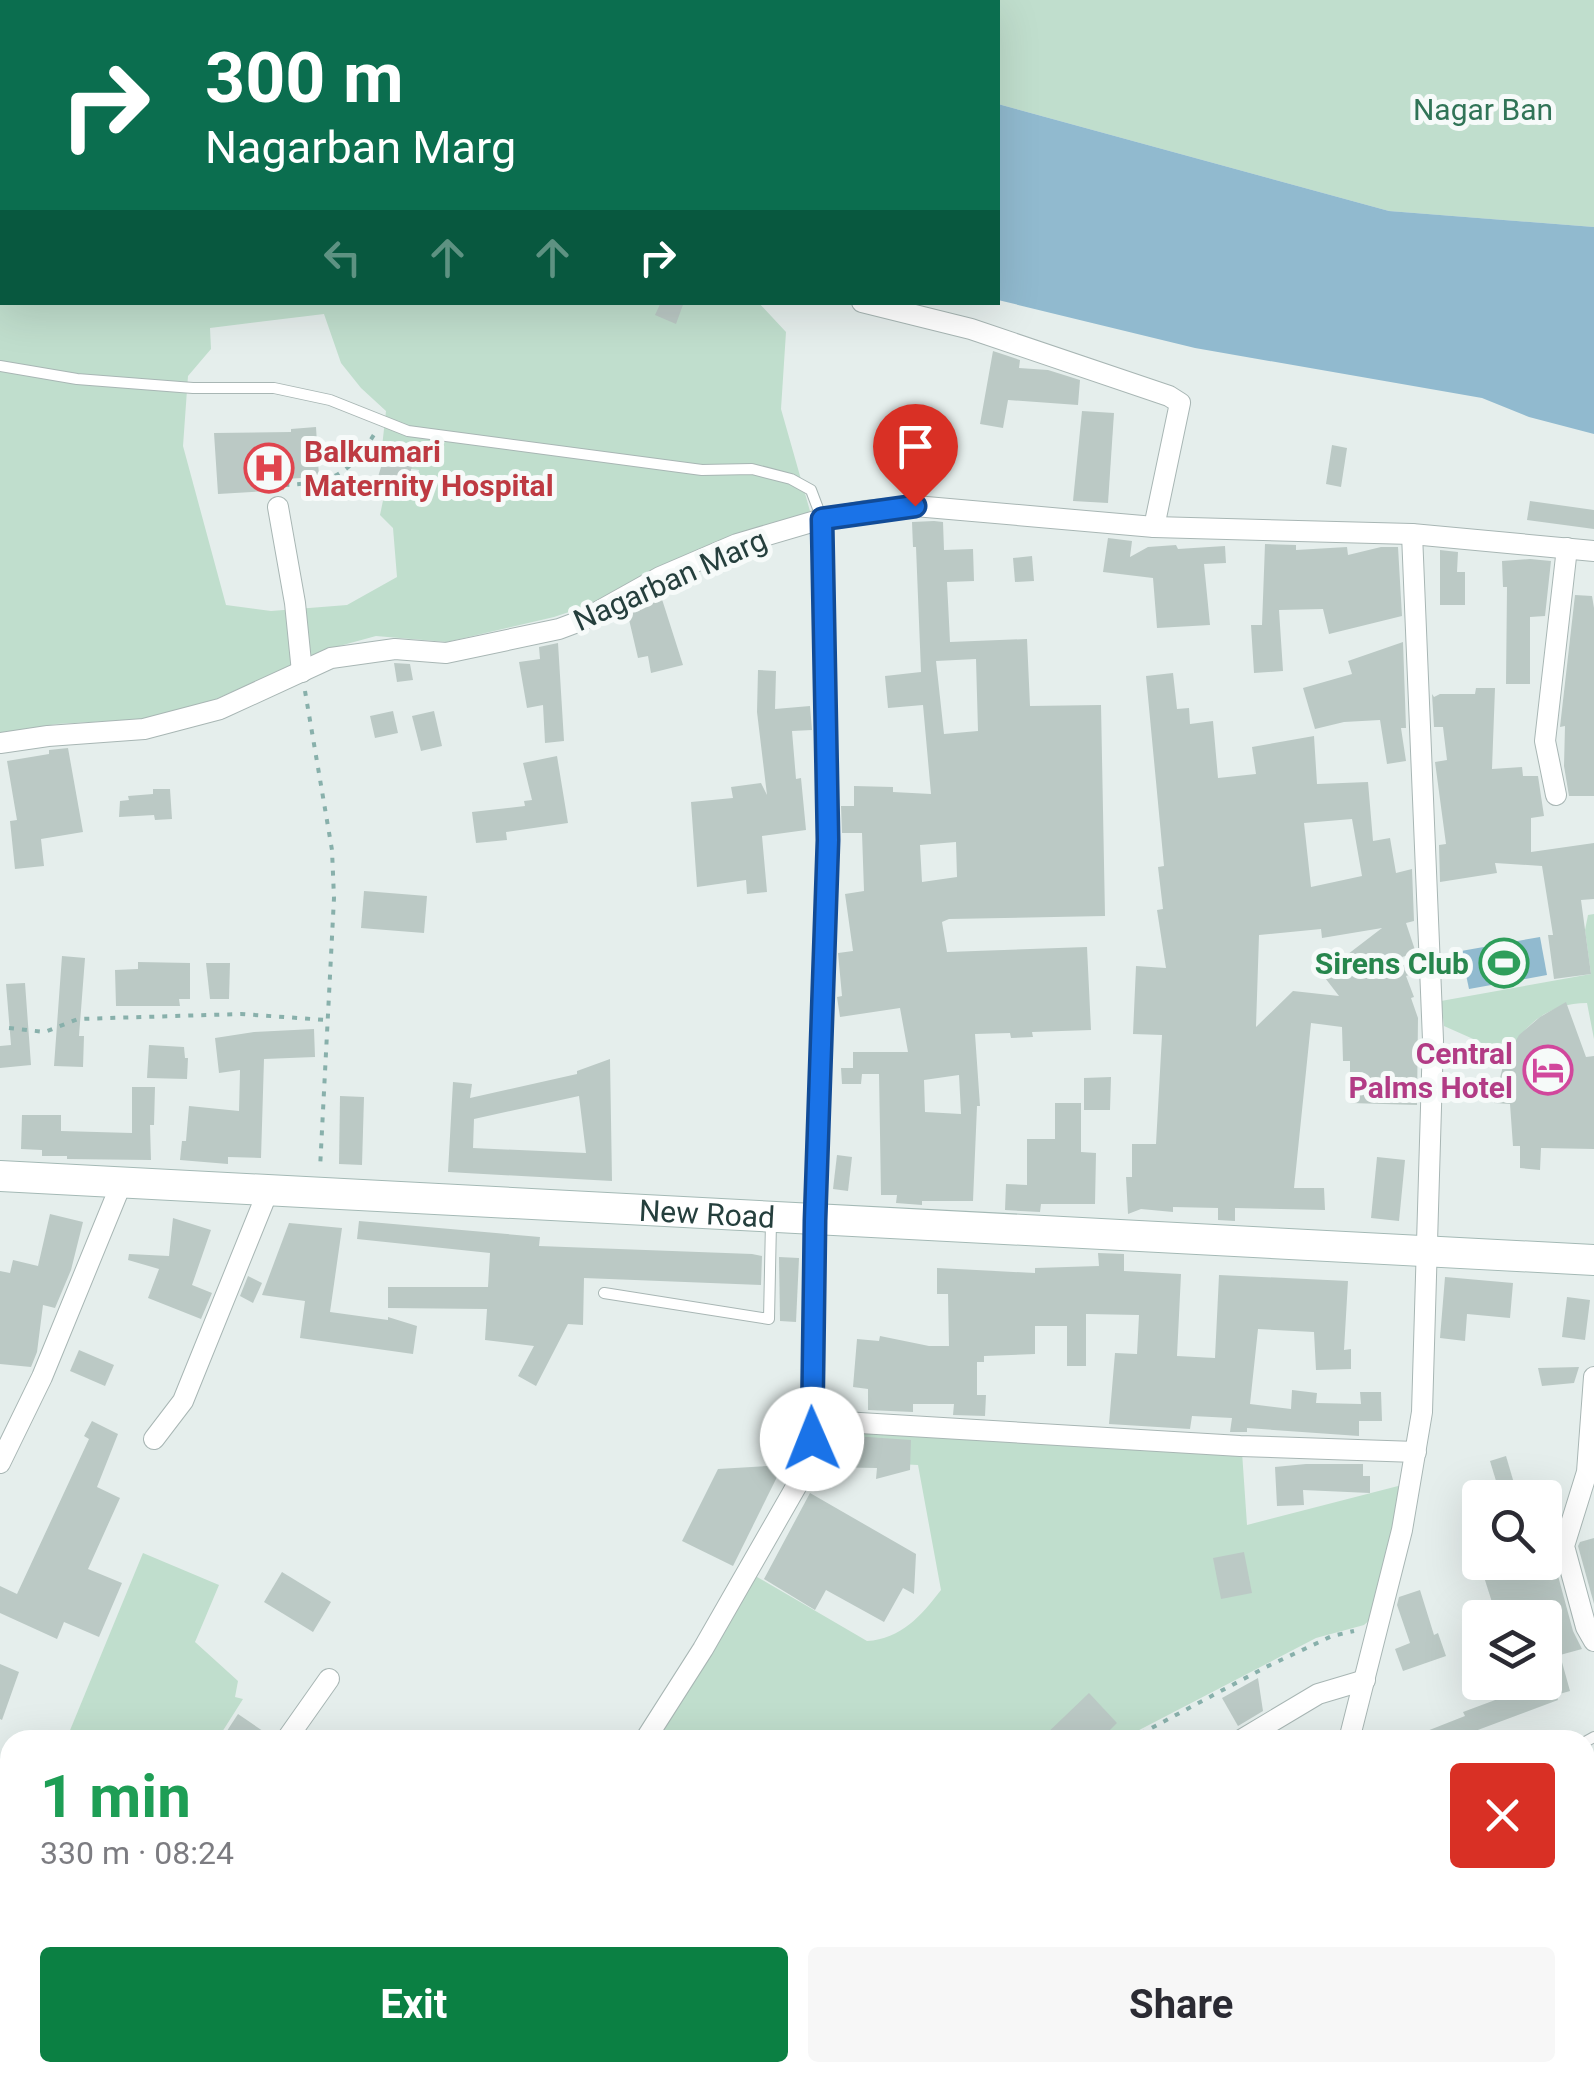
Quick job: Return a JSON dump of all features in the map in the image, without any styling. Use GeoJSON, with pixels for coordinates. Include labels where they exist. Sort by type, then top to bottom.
{"type":"FeatureCollection","features":[{"type":"Feature","properties":{"kind":"street"},"geometry":{"type":"LineString","coordinates":[[874,305],[971,329],[1180,403],[1154,527]]}},
{"type":"Feature","properties":{"kind":"street","name":"Nagarban Marg"},"geometry":{"type":"LineString","coordinates":[[0,743],[144,729],[220,709],[331,658],[358,652],[446,653],[558,629],[737,544],[822,519],[915,506],[1154,527],[1412,534],[1594,550]]}},
{"type":"Feature","properties":{"kind":"street"},"geometry":{"type":"LineString","coordinates":[[278,507],[302,672]]}},
{"type":"Feature","properties":{"kind":"street"},"geometry":{"type":"LineString","coordinates":[[651,1730],[703,1649],[800,1478],[812,1439],[828,840],[822,519]]}},
{"type":"Feature","properties":{"kind":"street"},"geometry":{"type":"LineString","coordinates":[[1352,1730],[1402,1530],[1422,1412],[1433,1040],[1412,534]]}},
{"type":"Feature","properties":{"kind":"street"},"geometry":{"type":"LineString","coordinates":[[1556,795],[1545,742],[1567,548]]}},
{"type":"Feature","properties":{"kind":"street","name":"New Road"},"geometry":{"type":"LineString","coordinates":[[0,1176],[1594,1260]]}},
{"type":"Feature","properties":{"kind":"street"},"geometry":{"type":"LineString","coordinates":[[0,1464],[42,1377],[122,1182]]}},
{"type":"Feature","properties":{"kind":"street"},"geometry":{"type":"LineString","coordinates":[[154,1439],[182,1401],[268,1190]]}},
{"type":"Feature","properties":{"kind":"street"},"geometry":{"type":"LineString","coordinates":[[1594,1377],[1591,1477],[1564,1546],[1586,1626],[1594,1641]]}},
{"type":"Feature","properties":{"kind":"street"},"geometry":{"type":"LineString","coordinates":[[810,1420],[1240,1446],[1416,1452]]}},
{"type":"Feature","properties":{"kind":"street"},"geometry":{"type":"LineString","coordinates":[[293,1730],[329,1679]]}},
{"type":"Feature","properties":{"kind":"street"},"geometry":{"type":"LineString","coordinates":[[1258,1730],[1318,1694],[1364,1680]]}},
{"type":"Feature","properties":{"kind":"lane"},"geometry":{"type":"LineString","coordinates":[[0,366],[77,379],[193,388],[274,388],[330,400],[408,431],[702,470],[752,469],[791,479],[811,490],[822,519]]}},
{"type":"Feature","properties":{"kind":"lane"},"geometry":{"type":"LineString","coordinates":[[604,1292],[769,1319],[771,1219]]}},
{"type":"Feature","properties":{"kind":"path"},"geometry":{"type":"LineString","coordinates":[[284,485],[322,483],[335,477],[365,449],[383,420]]}},
{"type":"Feature","properties":{"kind":"path"},"geometry":{"type":"LineString","coordinates":[[302,672],[332,850],[334,898],[319,1194]]}},
{"type":"Feature","properties":{"kind":"path"},"geometry":{"type":"LineString","coordinates":[[9,1028],[45,1032],[78,1019],[241,1014],[326,1020]]}},
{"type":"Feature","properties":{"kind":"path"},"geometry":{"type":"LineString","coordinates":[[1149,1730],[1332,1636],[1378,1625]]}},
{"type":"Feature","properties":{"kind":"green space","name":"Nagar Ban"},"geometry":{"type":"Polygon","coordinates":[[[1000,0],[1594,0],[1594,227],[1389,211],[1000,105],[1000,0]]]}},
{"type":"Feature","properties":{"kind":"green space"},"geometry":{"type":"Polygon","coordinates":[[[0,305],[761,305],[786,332],[781,409],[810,511],[646,574],[590,605],[554,617],[447,642],[376,636],[332,648],[209,702],[146,719],[56,724],[0,734],[0,305]],[[324,314],[210,328],[211,349],[188,376],[183,446],[226,605],[271,611],[347,605],[397,577],[393,528],[380,515],[385,491],[416,491],[419,470],[380,465],[386,411],[341,363],[324,314]]]}},
{"type":"Feature","properties":{"kind":"green space"},"geometry":{"type":"Polygon","coordinates":[[[1594,914],[1594,1039],[1587,1003],[1560,1007],[1537,1019],[1504,1062],[1480,1042],[1444,1026],[1441,1001],[1591,974],[1585,930],[1588,915],[1594,914]]]}},
{"type":"Feature","properties":{"kind":"green space"},"geometry":{"type":"Polygon","coordinates":[[[825,1428],[1242,1452],[1247,1525],[1402,1485],[1373,1617],[1364,1625],[1316,1638],[1139,1730],[1097,1730],[1077,1714],[1057,1730],[661,1730],[752,1574],[867,1641],[900,1631],[941,1590],[918,1465],[815,1460],[820,1432],[825,1428]]]}},
{"type":"Feature","properties":{"kind":"green space"},"geometry":{"type":"Polygon","coordinates":[[[143,1553],[219,1585],[195,1642],[238,1681],[235,1697],[243,1699],[223,1730],[70,1730],[143,1553]]]}},
{"type":"Feature","properties":{"kind":"water"},"geometry":{"type":"Polygon","coordinates":[[[1000,105],[1389,211],[1594,227],[1594,434],[1529,417],[1482,398],[1195,348],[1000,300],[1000,105]]]}},
{"type":"Feature","properties":{"kind":"water","name":"Sirens Club"},"geometry":{"type":"Polygon","coordinates":[[[1540,937],[1547,975],[1469,989],[1461,951],[1540,937]]]}},
{"type":"Feature","properties":{"kind":"building"},"geometry":{"type":"Polygon","coordinates":[[[660,305],[683,305],[676,324],[655,315],[660,305]]]}},
{"type":"Feature","properties":{"kind":"building"},"geometry":{"type":"Polygon","coordinates":[[[993,351],[1020,360],[1019,368],[1048,370],[1080,380],[1078,405],[1008,400],[1003,428],[980,424],[993,351]]]}},
{"type":"Feature","properties":{"kind":"building"},"geometry":{"type":"Polygon","coordinates":[[[1082,411],[1114,413],[1108,503],[1073,501],[1082,411]]]}},
{"type":"Feature","properties":{"kind":"building"},"geometry":{"type":"Polygon","coordinates":[[[316,427],[319,477],[284,479],[284,490],[218,494],[214,433],[291,432],[316,427]]]}},
{"type":"Feature","properties":{"kind":"building"},"geometry":{"type":"Polygon","coordinates":[[[1332,445],[1347,448],[1341,487],[1326,484],[1332,445]]]}},
{"type":"Feature","properties":{"kind":"building"},"geometry":{"type":"Polygon","coordinates":[[[387,448],[415,457],[405,489],[377,480],[387,448]]]}},
{"type":"Feature","properties":{"kind":"building"},"geometry":{"type":"Polygon","coordinates":[[[1530,501],[1594,510],[1594,529],[1527,520],[1530,501]]]}},
{"type":"Feature","properties":{"kind":"building"},"geometry":{"type":"Polygon","coordinates":[[[912,522],[943,522],[944,550],[973,549],[974,581],[947,582],[950,642],[1027,639],[1030,706],[1101,705],[1105,916],[942,922],[947,952],[1087,947],[1091,1030],[1032,1032],[1033,1037],[1011,1038],[1010,1033],[975,1034],[980,1106],[973,1201],[922,1201],[922,1205],[896,1203],[897,1195],[881,1195],[879,1074],[862,1074],[861,1084],[842,1084],[841,1068],[853,1068],[853,1052],[908,1052],[900,1008],[840,1017],[837,997],[842,996],[838,953],[853,951],[845,894],[864,891],[862,833],[842,833],[841,806],[854,806],[854,786],[893,787],[893,792],[931,794],[923,705],[888,708],[885,676],[921,672],[912,522]],[[976,659],[936,661],[944,734],[978,731],[976,659]],[[956,842],[920,845],[922,882],[957,877],[956,842]],[[959,1075],[924,1080],[925,1112],[961,1114],[959,1075]]]}},
{"type":"Feature","properties":{"kind":"building"},"geometry":{"type":"Polygon","coordinates":[[[1108,538],[1132,541],[1130,557],[1148,547],[1225,546],[1226,563],[1204,564],[1210,625],[1157,628],[1153,578],[1103,572],[1108,538]]]}},
{"type":"Feature","properties":{"kind":"building"},"geometry":{"type":"Polygon","coordinates":[[[1265,544],[1296,545],[1296,550],[1347,547],[1348,555],[1398,547],[1402,616],[1329,634],[1323,609],[1279,610],[1283,671],[1254,673],[1251,625],[1262,625],[1265,544]]]}},
{"type":"Feature","properties":{"kind":"building"},"geometry":{"type":"Polygon","coordinates":[[[1440,550],[1458,552],[1457,572],[1465,572],[1465,605],[1440,605],[1440,550]]]}},
{"type":"Feature","properties":{"kind":"building"},"geometry":{"type":"Polygon","coordinates":[[[1032,556],[1034,581],[1015,582],[1013,558],[1032,556]]]}},
{"type":"Feature","properties":{"kind":"building"},"geometry":{"type":"Polygon","coordinates":[[[1502,561],[1551,561],[1545,616],[1530,617],[1530,684],[1506,684],[1507,587],[1503,587],[1502,561]]]}},
{"type":"Feature","properties":{"kind":"building"},"geometry":{"type":"Polygon","coordinates":[[[660,593],[683,665],[651,673],[648,656],[638,658],[627,611],[660,593]]]}},
{"type":"Feature","properties":{"kind":"building"},"geometry":{"type":"Polygon","coordinates":[[[1575,595],[1592,596],[1594,608],[1594,796],[1569,796],[1564,766],[1565,726],[1560,727],[1575,595]]]}},
{"type":"Feature","properties":{"kind":"building"},"geometry":{"type":"Polygon","coordinates":[[[1403,642],[1406,728],[1401,728],[1406,761],[1387,764],[1380,720],[1315,729],[1303,688],[1352,674],[1348,661],[1403,642]]]}},
{"type":"Feature","properties":{"kind":"building"},"geometry":{"type":"Polygon","coordinates":[[[558,643],[564,741],[545,743],[543,705],[527,708],[519,662],[540,659],[539,647],[558,643]]]}},
{"type":"Feature","properties":{"kind":"building"},"geometry":{"type":"Polygon","coordinates":[[[394,663],[410,664],[413,680],[397,682],[394,663]]]}},
{"type":"Feature","properties":{"kind":"building"},"geometry":{"type":"Polygon","coordinates":[[[758,670],[776,671],[775,709],[810,706],[812,730],[792,731],[806,830],[762,836],[767,892],[747,894],[746,880],[697,887],[691,802],[733,798],[731,787],[761,783],[767,795],[757,712],[758,670]]]}},
{"type":"Feature","properties":{"kind":"building"},"geometry":{"type":"Polygon","coordinates":[[[1173,673],[1177,709],[1189,708],[1190,724],[1213,721],[1218,778],[1256,774],[1252,747],[1314,736],[1317,784],[1368,782],[1373,841],[1390,838],[1396,873],[1412,869],[1414,921],[1406,923],[1416,953],[1402,957],[1418,1018],[1417,1105],[1350,1103],[1350,1061],[1343,1061],[1342,1027],[1311,1023],[1294,1188],[1324,1188],[1325,1210],[1235,1208],[1235,1221],[1218,1220],[1218,1208],[1173,1207],[1173,1212],[1141,1209],[1128,1214],[1126,1177],[1132,1177],[1132,1144],[1156,1144],[1162,1035],[1133,1034],[1136,966],[1166,968],[1157,910],[1163,909],[1158,867],[1164,866],[1146,676],[1173,673]],[[1352,819],[1304,823],[1311,887],[1362,876],[1352,819]],[[1382,928],[1322,938],[1321,929],[1259,935],[1256,1027],[1293,991],[1339,996],[1322,974],[1382,928]]]}},
{"type":"Feature","properties":{"kind":"building"},"geometry":{"type":"Polygon","coordinates":[[[1476,688],[1495,688],[1492,769],[1522,767],[1523,776],[1538,776],[1544,816],[1531,818],[1531,852],[1594,843],[1594,899],[1581,900],[1591,974],[1554,979],[1548,935],[1553,935],[1542,866],[1495,863],[1497,873],[1440,882],[1439,845],[1446,844],[1435,762],[1447,760],[1443,727],[1434,727],[1432,694],[1475,694],[1476,688]]]}},
{"type":"Feature","properties":{"kind":"building"},"geometry":{"type":"Polygon","coordinates":[[[393,711],[398,733],[375,738],[370,716],[393,711]]]}},
{"type":"Feature","properties":{"kind":"building"},"geometry":{"type":"Polygon","coordinates":[[[434,711],[442,746],[421,751],[412,716],[434,711]]]}},
{"type":"Feature","properties":{"kind":"building"},"geometry":{"type":"Polygon","coordinates":[[[68,748],[83,832],[41,839],[44,866],[15,869],[10,821],[17,820],[7,761],[68,748]]]}},
{"type":"Feature","properties":{"kind":"building"},"geometry":{"type":"Polygon","coordinates":[[[557,756],[568,823],[506,832],[507,840],[476,843],[472,812],[525,806],[524,801],[532,800],[523,763],[557,756]]]}},
{"type":"Feature","properties":{"kind":"building"},"geometry":{"type":"Polygon","coordinates":[[[153,789],[170,789],[172,819],[155,820],[154,815],[119,817],[120,801],[129,800],[128,796],[153,794],[153,789]]]}},
{"type":"Feature","properties":{"kind":"building"},"geometry":{"type":"Polygon","coordinates":[[[364,891],[427,896],[424,933],[361,928],[364,891]]]}},
{"type":"Feature","properties":{"kind":"building"},"geometry":{"type":"Polygon","coordinates":[[[62,956],[85,958],[79,1036],[84,1036],[83,1067],[54,1066],[62,956]]]}},
{"type":"Feature","properties":{"kind":"building"},"geometry":{"type":"Polygon","coordinates":[[[138,962],[190,963],[190,999],[179,999],[180,1006],[116,1006],[115,970],[138,969],[138,962]]]}},
{"type":"Feature","properties":{"kind":"building"},"geometry":{"type":"Polygon","coordinates":[[[206,963],[230,963],[229,999],[210,999],[206,963]]]}},
{"type":"Feature","properties":{"kind":"building"},"geometry":{"type":"Polygon","coordinates":[[[25,983],[31,1065],[0,1068],[0,1046],[11,1045],[6,984],[25,983]]]}},
{"type":"Feature","properties":{"kind":"building","name":"Central Palms Hotel"},"geometry":{"type":"Polygon","coordinates":[[[1566,1002],[1586,1057],[1594,1056],[1594,1149],[1541,1148],[1540,1170],[1520,1168],[1520,1146],[1513,1146],[1510,1104],[1494,1103],[1496,1079],[1500,1078],[1519,1035],[1566,1002]]]}},
{"type":"Feature","properties":{"kind":"building"},"geometry":{"type":"Polygon","coordinates":[[[314,1029],[315,1057],[264,1059],[261,1158],[228,1157],[228,1164],[180,1160],[189,1106],[239,1111],[240,1070],[219,1073],[215,1038],[314,1029]]]}},
{"type":"Feature","properties":{"kind":"building"},"geometry":{"type":"Polygon","coordinates":[[[149,1045],[184,1047],[187,1079],[147,1078],[149,1045]]]}},
{"type":"Feature","properties":{"kind":"building"},"geometry":{"type":"Polygon","coordinates":[[[610,1059],[612,1181],[448,1172],[453,1082],[472,1084],[470,1098],[610,1059]],[[579,1096],[474,1119],[473,1148],[586,1153],[579,1096]]]}},
{"type":"Feature","properties":{"kind":"building"},"geometry":{"type":"Polygon","coordinates":[[[1111,1077],[1110,1110],[1084,1110],[1084,1078],[1111,1077]]]}},
{"type":"Feature","properties":{"kind":"building"},"geometry":{"type":"Polygon","coordinates":[[[132,1087],[155,1087],[151,1160],[67,1159],[42,1156],[42,1150],[21,1149],[22,1115],[61,1115],[61,1131],[132,1133],[132,1087]]]}},
{"type":"Feature","properties":{"kind":"building"},"geometry":{"type":"Polygon","coordinates":[[[340,1096],[364,1097],[362,1165],[339,1164],[340,1096]]]}},
{"type":"Feature","properties":{"kind":"building"},"geometry":{"type":"Polygon","coordinates":[[[1055,1103],[1081,1103],[1081,1152],[1096,1153],[1095,1204],[1041,1204],[1040,1212],[1005,1210],[1006,1184],[1027,1185],[1027,1139],[1055,1139],[1055,1103]]]}},
{"type":"Feature","properties":{"kind":"building"},"geometry":{"type":"Polygon","coordinates":[[[837,1155],[852,1157],[848,1191],[833,1189],[837,1155]]]}},
{"type":"Feature","properties":{"kind":"building"},"geometry":{"type":"Polygon","coordinates":[[[1377,1157],[1405,1160],[1399,1221],[1371,1218],[1377,1157]]]}},
{"type":"Feature","properties":{"kind":"building"},"geometry":{"type":"Polygon","coordinates":[[[50,1214],[83,1222],[71,1270],[55,1308],[43,1305],[37,1352],[31,1367],[0,1364],[0,1271],[10,1273],[13,1260],[38,1266],[50,1214]]]}},
{"type":"Feature","properties":{"kind":"building"},"geometry":{"type":"Polygon","coordinates":[[[173,1218],[211,1230],[192,1285],[212,1293],[201,1319],[148,1298],[159,1269],[128,1260],[129,1254],[169,1256],[173,1218]]]}},
{"type":"Feature","properties":{"kind":"building"},"geometry":{"type":"Polygon","coordinates":[[[359,1221],[540,1237],[539,1246],[752,1254],[762,1256],[761,1285],[584,1278],[583,1325],[568,1324],[536,1386],[518,1376],[534,1346],[485,1340],[487,1309],[388,1308],[388,1287],[488,1287],[490,1253],[357,1239],[359,1221]]]}},
{"type":"Feature","properties":{"kind":"building"},"geometry":{"type":"Polygon","coordinates":[[[289,1223],[342,1228],[330,1312],[388,1317],[417,1326],[413,1354],[300,1338],[305,1301],[262,1295],[289,1223]]]}},
{"type":"Feature","properties":{"kind":"building"},"geometry":{"type":"Polygon","coordinates":[[[1098,1253],[1124,1254],[1124,1271],[1181,1274],[1177,1356],[1215,1358],[1219,1275],[1348,1281],[1344,1350],[1351,1349],[1351,1369],[1316,1370],[1314,1332],[1258,1329],[1250,1404],[1291,1409],[1292,1390],[1317,1393],[1316,1403],[1361,1404],[1360,1392],[1381,1392],[1382,1421],[1359,1421],[1359,1436],[1247,1428],[1247,1432],[1230,1432],[1232,1418],[1192,1416],[1190,1429],[1109,1424],[1115,1353],[1137,1354],[1139,1315],[1086,1314],[1086,1366],[1067,1366],[1067,1326],[1035,1326],[1035,1354],[984,1356],[984,1362],[977,1362],[977,1395],[986,1395],[985,1416],[953,1415],[954,1404],[913,1404],[913,1412],[868,1410],[868,1389],[853,1387],[857,1339],[879,1341],[880,1336],[949,1346],[948,1294],[937,1294],[937,1268],[1035,1273],[1035,1268],[1099,1266],[1098,1253]]]}},
{"type":"Feature","properties":{"kind":"building"},"geometry":{"type":"Polygon","coordinates":[[[779,1257],[799,1258],[796,1322],[780,1321],[779,1257]]]}},
{"type":"Feature","properties":{"kind":"building"},"geometry":{"type":"Polygon","coordinates":[[[248,1276],[262,1283],[253,1303],[240,1296],[248,1276]]]}},
{"type":"Feature","properties":{"kind":"building"},"geometry":{"type":"Polygon","coordinates":[[[1445,1277],[1513,1283],[1510,1318],[1467,1314],[1465,1341],[1440,1338],[1445,1277]]]}},
{"type":"Feature","properties":{"kind":"building"},"geometry":{"type":"Polygon","coordinates":[[[1567,1297],[1590,1300],[1585,1340],[1562,1337],[1567,1297]]]}},
{"type":"Feature","properties":{"kind":"building"},"geometry":{"type":"Polygon","coordinates":[[[79,1350],[114,1365],[105,1386],[70,1371],[79,1350]]]}},
{"type":"Feature","properties":{"kind":"building"},"geometry":{"type":"Polygon","coordinates":[[[1579,1367],[1574,1383],[1542,1386],[1538,1368],[1579,1367]]]}},
{"type":"Feature","properties":{"kind":"building"},"geometry":{"type":"Polygon","coordinates":[[[92,1421],[118,1434],[97,1487],[120,1498],[88,1569],[122,1583],[99,1637],[64,1622],[57,1639],[0,1613],[0,1586],[17,1594],[89,1439],[84,1436],[92,1421]]]}},
{"type":"Feature","properties":{"kind":"building"},"geometry":{"type":"Polygon","coordinates":[[[826,1438],[911,1440],[910,1470],[876,1479],[877,1468],[818,1467],[826,1438]]]}},
{"type":"Feature","properties":{"kind":"building"},"geometry":{"type":"Polygon","coordinates":[[[1506,1456],[1513,1480],[1496,1480],[1490,1461],[1506,1456]]]}},
{"type":"Feature","properties":{"kind":"building"},"geometry":{"type":"Polygon","coordinates":[[[1363,1464],[1363,1476],[1370,1476],[1370,1493],[1303,1490],[1304,1505],[1277,1506],[1275,1467],[1363,1464]]]}},
{"type":"Feature","properties":{"kind":"building"},"geometry":{"type":"Polygon","coordinates":[[[768,1466],[779,1473],[733,1566],[682,1541],[718,1469],[768,1466]]]}},
{"type":"Feature","properties":{"kind":"building"},"geometry":{"type":"Polygon","coordinates":[[[810,1493],[916,1554],[914,1594],[903,1588],[884,1622],[826,1590],[815,1610],[764,1579],[810,1493]]]}},
{"type":"Feature","properties":{"kind":"building"},"geometry":{"type":"Polygon","coordinates":[[[1594,1538],[1594,1604],[1578,1546],[1594,1538]]]}},
{"type":"Feature","properties":{"kind":"building"},"geometry":{"type":"Polygon","coordinates":[[[1244,1552],[1252,1593],[1221,1599],[1213,1558],[1244,1552]]]}},
{"type":"Feature","properties":{"kind":"building"},"geometry":{"type":"Polygon","coordinates":[[[282,1572],[331,1602],[313,1632],[264,1602],[282,1572]]]}},
{"type":"Feature","properties":{"kind":"building"},"geometry":{"type":"Polygon","coordinates":[[[1485,1580],[1559,1580],[1582,1649],[1562,1654],[1562,1600],[1491,1600],[1485,1580]]]}},
{"type":"Feature","properties":{"kind":"building"},"geometry":{"type":"Polygon","coordinates":[[[1420,1590],[1434,1635],[1438,1633],[1446,1656],[1403,1671],[1395,1649],[1410,1643],[1397,1605],[1399,1597],[1420,1590]]]}},
{"type":"Feature","properties":{"kind":"building"},"geometry":{"type":"Polygon","coordinates":[[[1562,1662],[1570,1691],[1562,1693],[1562,1662]]]}},
{"type":"Feature","properties":{"kind":"building"},"geometry":{"type":"Polygon","coordinates":[[[0,1664],[19,1672],[2,1720],[0,1719],[0,1664]]]}},
{"type":"Feature","properties":{"kind":"building"},"geometry":{"type":"Polygon","coordinates":[[[1258,1678],[1263,1711],[1238,1726],[1222,1698],[1258,1678]]]}},
{"type":"Feature","properties":{"kind":"building"},"geometry":{"type":"Polygon","coordinates":[[[1089,1693],[1117,1723],[1110,1730],[1050,1730],[1089,1693]]]}},
{"type":"Feature","properties":{"kind":"building"},"geometry":{"type":"Polygon","coordinates":[[[1495,1700],[1558,1700],[1478,1730],[1429,1730],[1465,1716],[1463,1712],[1495,1700]]]}},
{"type":"Feature","properties":{"kind":"building"},"geometry":{"type":"Polygon","coordinates":[[[238,1714],[261,1730],[228,1730],[238,1714]]]}},
{"type":"Feature","properties":{"kind":"place","name":"Balkumari Maternity Hospital"},"geometry":{"type":"Point","coordinates":[269,468]}},
{"type":"Feature","properties":{"kind":"place","name":"Sirens Club"},"geometry":{"type":"Point","coordinates":[1504,963]}},
{"type":"Feature","properties":{"kind":"place","name":"Central Palms Hotel"},"geometry":{"type":"Point","coordinates":[1548,1070]}},
{"type":"Feature","properties":{"kind":"route"},"geometry":{"type":"LineString","coordinates":[[812,1439],[828,840],[822,519],[915,506]]}}]}
